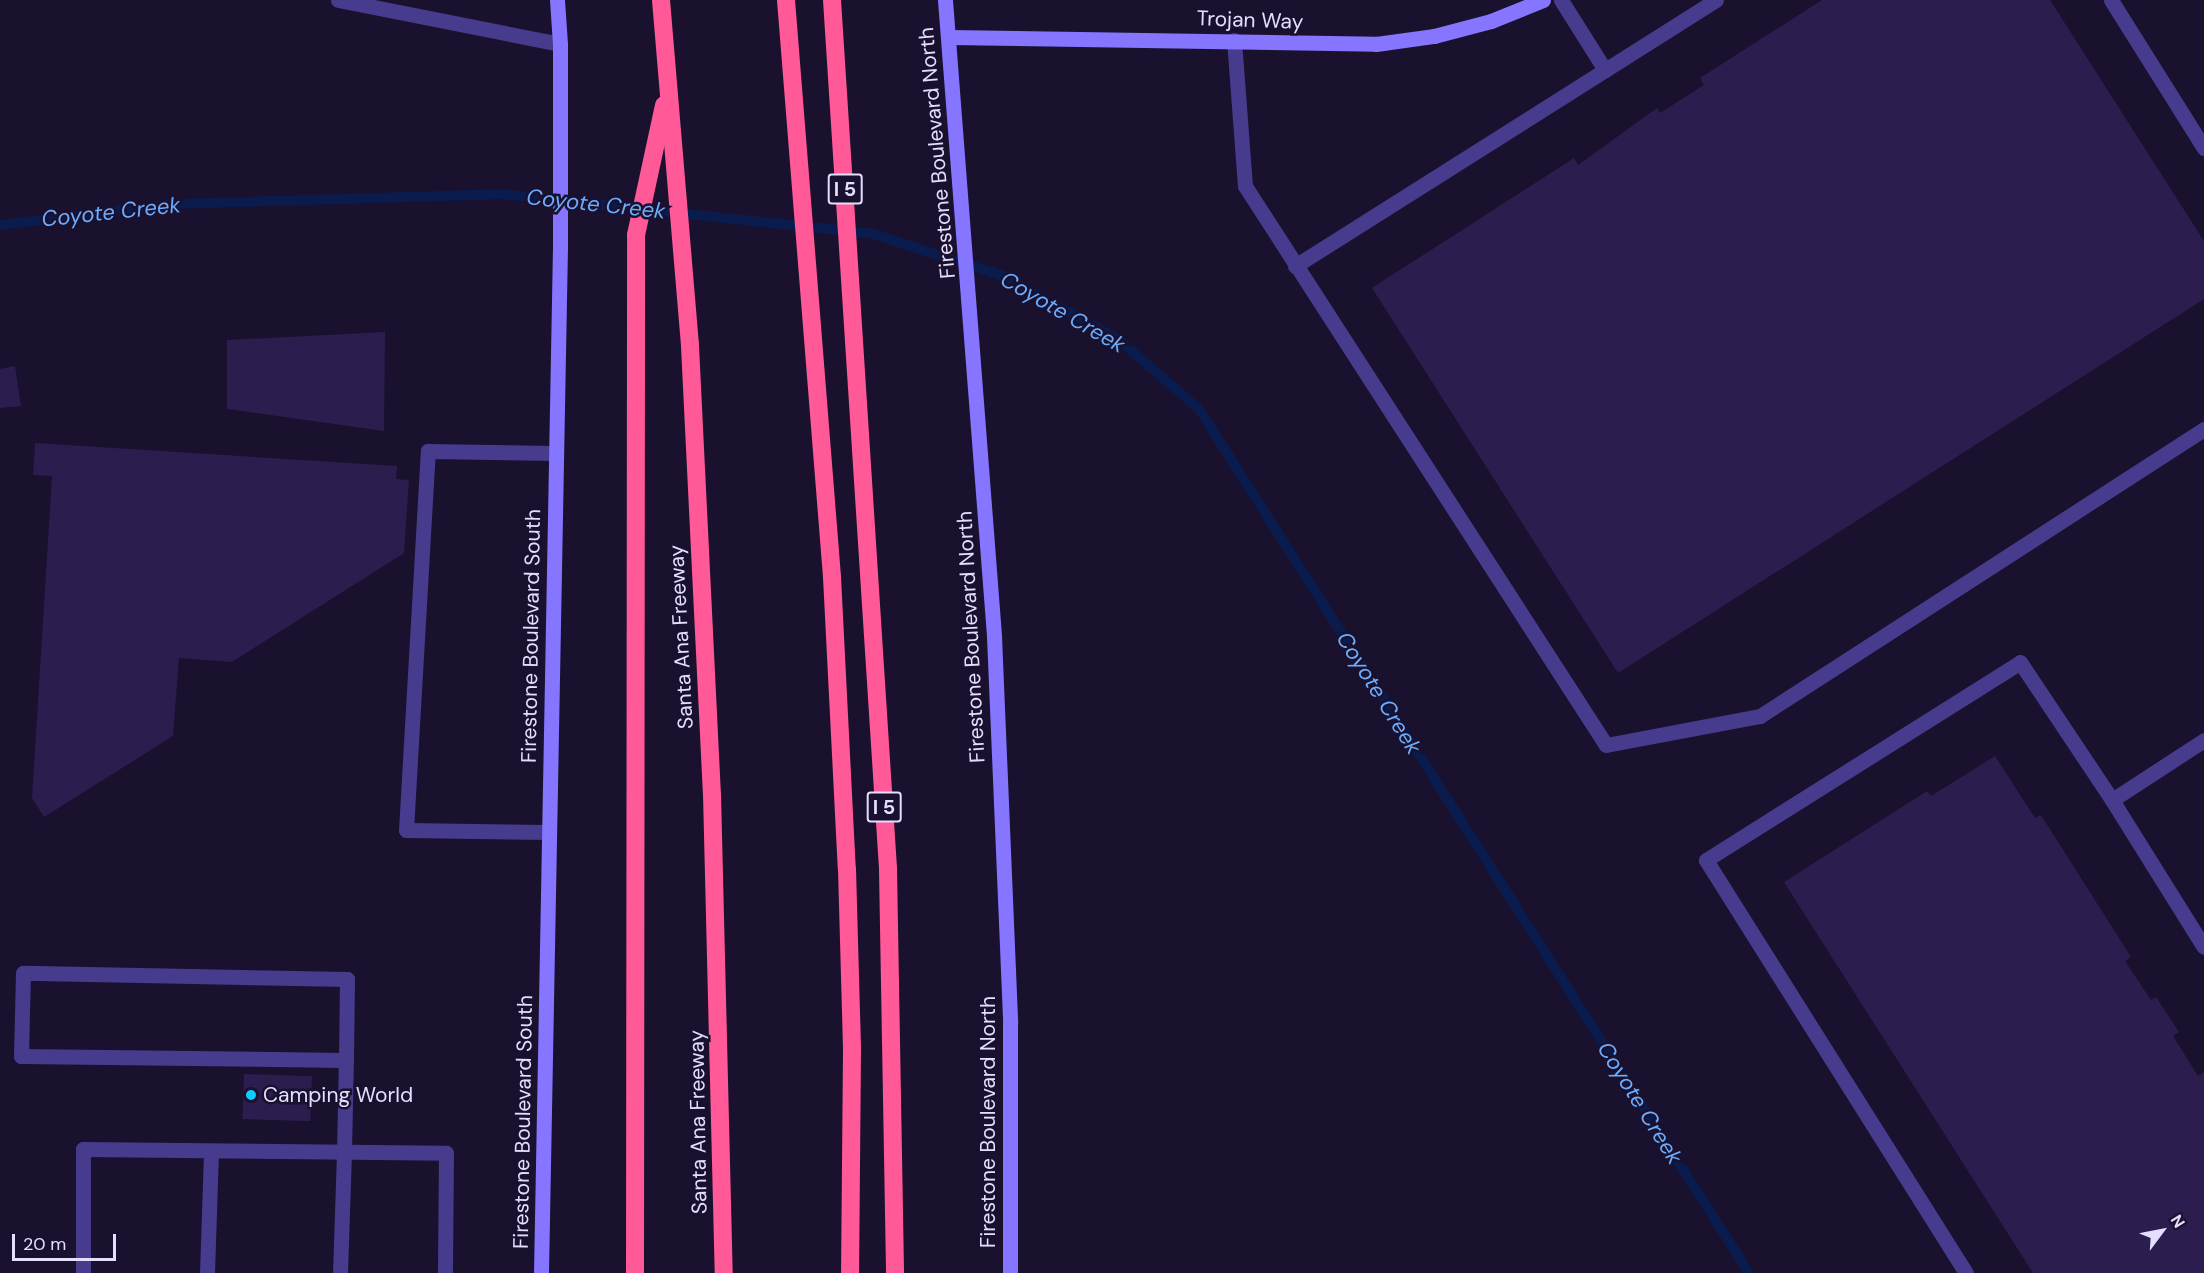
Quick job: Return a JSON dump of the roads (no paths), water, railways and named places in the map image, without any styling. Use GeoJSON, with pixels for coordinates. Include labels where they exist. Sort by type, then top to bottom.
{"type":"FeatureCollection","features":[{"type":"Feature","properties":{"kind":"highway"},"geometry":{"type":"LineString","coordinates":[[786,0],[816,347],[848,869],[852,1050],[850,1273]]}},
{"type":"Feature","properties":{"kind":"highway","name":"I 5"},"geometry":{"type":"LineString","coordinates":[[832,0],[856,342],[888,869],[895,1273]]}},
{"type":"Feature","properties":{"kind":"highway","name":"Santa Ana Freeway"},"geometry":{"type":"LineString","coordinates":[[662,5],[667,92],[690,346],[712,794],[724,1273]]}},
{"type":"Feature","properties":{"kind":"highway"},"geometry":{"type":"LineString","coordinates":[[636,1273],[638,329],[636,235],[667,92]]}},
{"type":"Feature","properties":{"kind":"street","name":"Firestone Boulevard South"},"geometry":{"type":"LineString","coordinates":[[542,1273],[560,250],[561,108],[557,0]]}},
{"type":"Feature","properties":{"kind":"street","name":"Firestone Boulevard North"},"geometry":{"type":"LineString","coordinates":[[945,0],[974,336],[994,636],[1010,1024],[1010,1273]]}},
{"type":"Feature","properties":{"kind":"street","name":"Trojan Way"},"geometry":{"type":"LineString","coordinates":[[949,38],[1234,40],[1376,44],[1434,36],[1491,21],[1543,0]]}},
{"type":"Feature","properties":{"kind":"lane"},"geometry":{"type":"LineString","coordinates":[[338,0],[560,44]]}},
{"type":"Feature","properties":{"kind":"lane"},"geometry":{"type":"LineString","coordinates":[[1561,0],[1605,70]]}},
{"type":"Feature","properties":{"kind":"lane"},"geometry":{"type":"LineString","coordinates":[[1295,266],[1716,0]]}},
{"type":"Feature","properties":{"kind":"lane"},"geometry":{"type":"LineString","coordinates":[[2111,0],[2204,148]]}},
{"type":"Feature","properties":{"kind":"lane"},"geometry":{"type":"LineString","coordinates":[[1234,40],[1245,186],[1606,746],[1760,716],[2204,429]]}},
{"type":"Feature","properties":{"kind":"lane"},"geometry":{"type":"LineString","coordinates":[[549,832],[406,830],[428,451],[555,453]]}},
{"type":"Feature","properties":{"kind":"lane"},"geometry":{"type":"LineString","coordinates":[[1966,1273],[1706,861],[2020,662],[2112,800],[2204,947]]}},
{"type":"Feature","properties":{"kind":"lane"},"geometry":{"type":"LineString","coordinates":[[2112,800],[2204,740]]}},
{"type":"Feature","properties":{"kind":"lane"},"geometry":{"type":"LineString","coordinates":[[340,1273],[344,1152],[346,1060],[347,979],[23,973],[21,1056],[346,1060]]}},
{"type":"Feature","properties":{"kind":"lane"},"geometry":{"type":"LineString","coordinates":[[83,1273],[83,1149],[447,1153],[445,1273]]}},
{"type":"Feature","properties":{"kind":"lane"},"geometry":{"type":"LineString","coordinates":[[207,1273],[211,1151]]}},
{"type":"Feature","properties":{"kind":"waterway","name":"Coyote Creek"},"geometry":{"type":"LineString","coordinates":[[0,225],[172,204],[501,194],[873,234],[1001,275],[1118,339],[1199,409],[1749,1273]]}},
{"type":"Feature","properties":{"kind":"place","name":"Camping World"},"geometry":{"type":"Point","coordinates":[251,1095]}}]}
